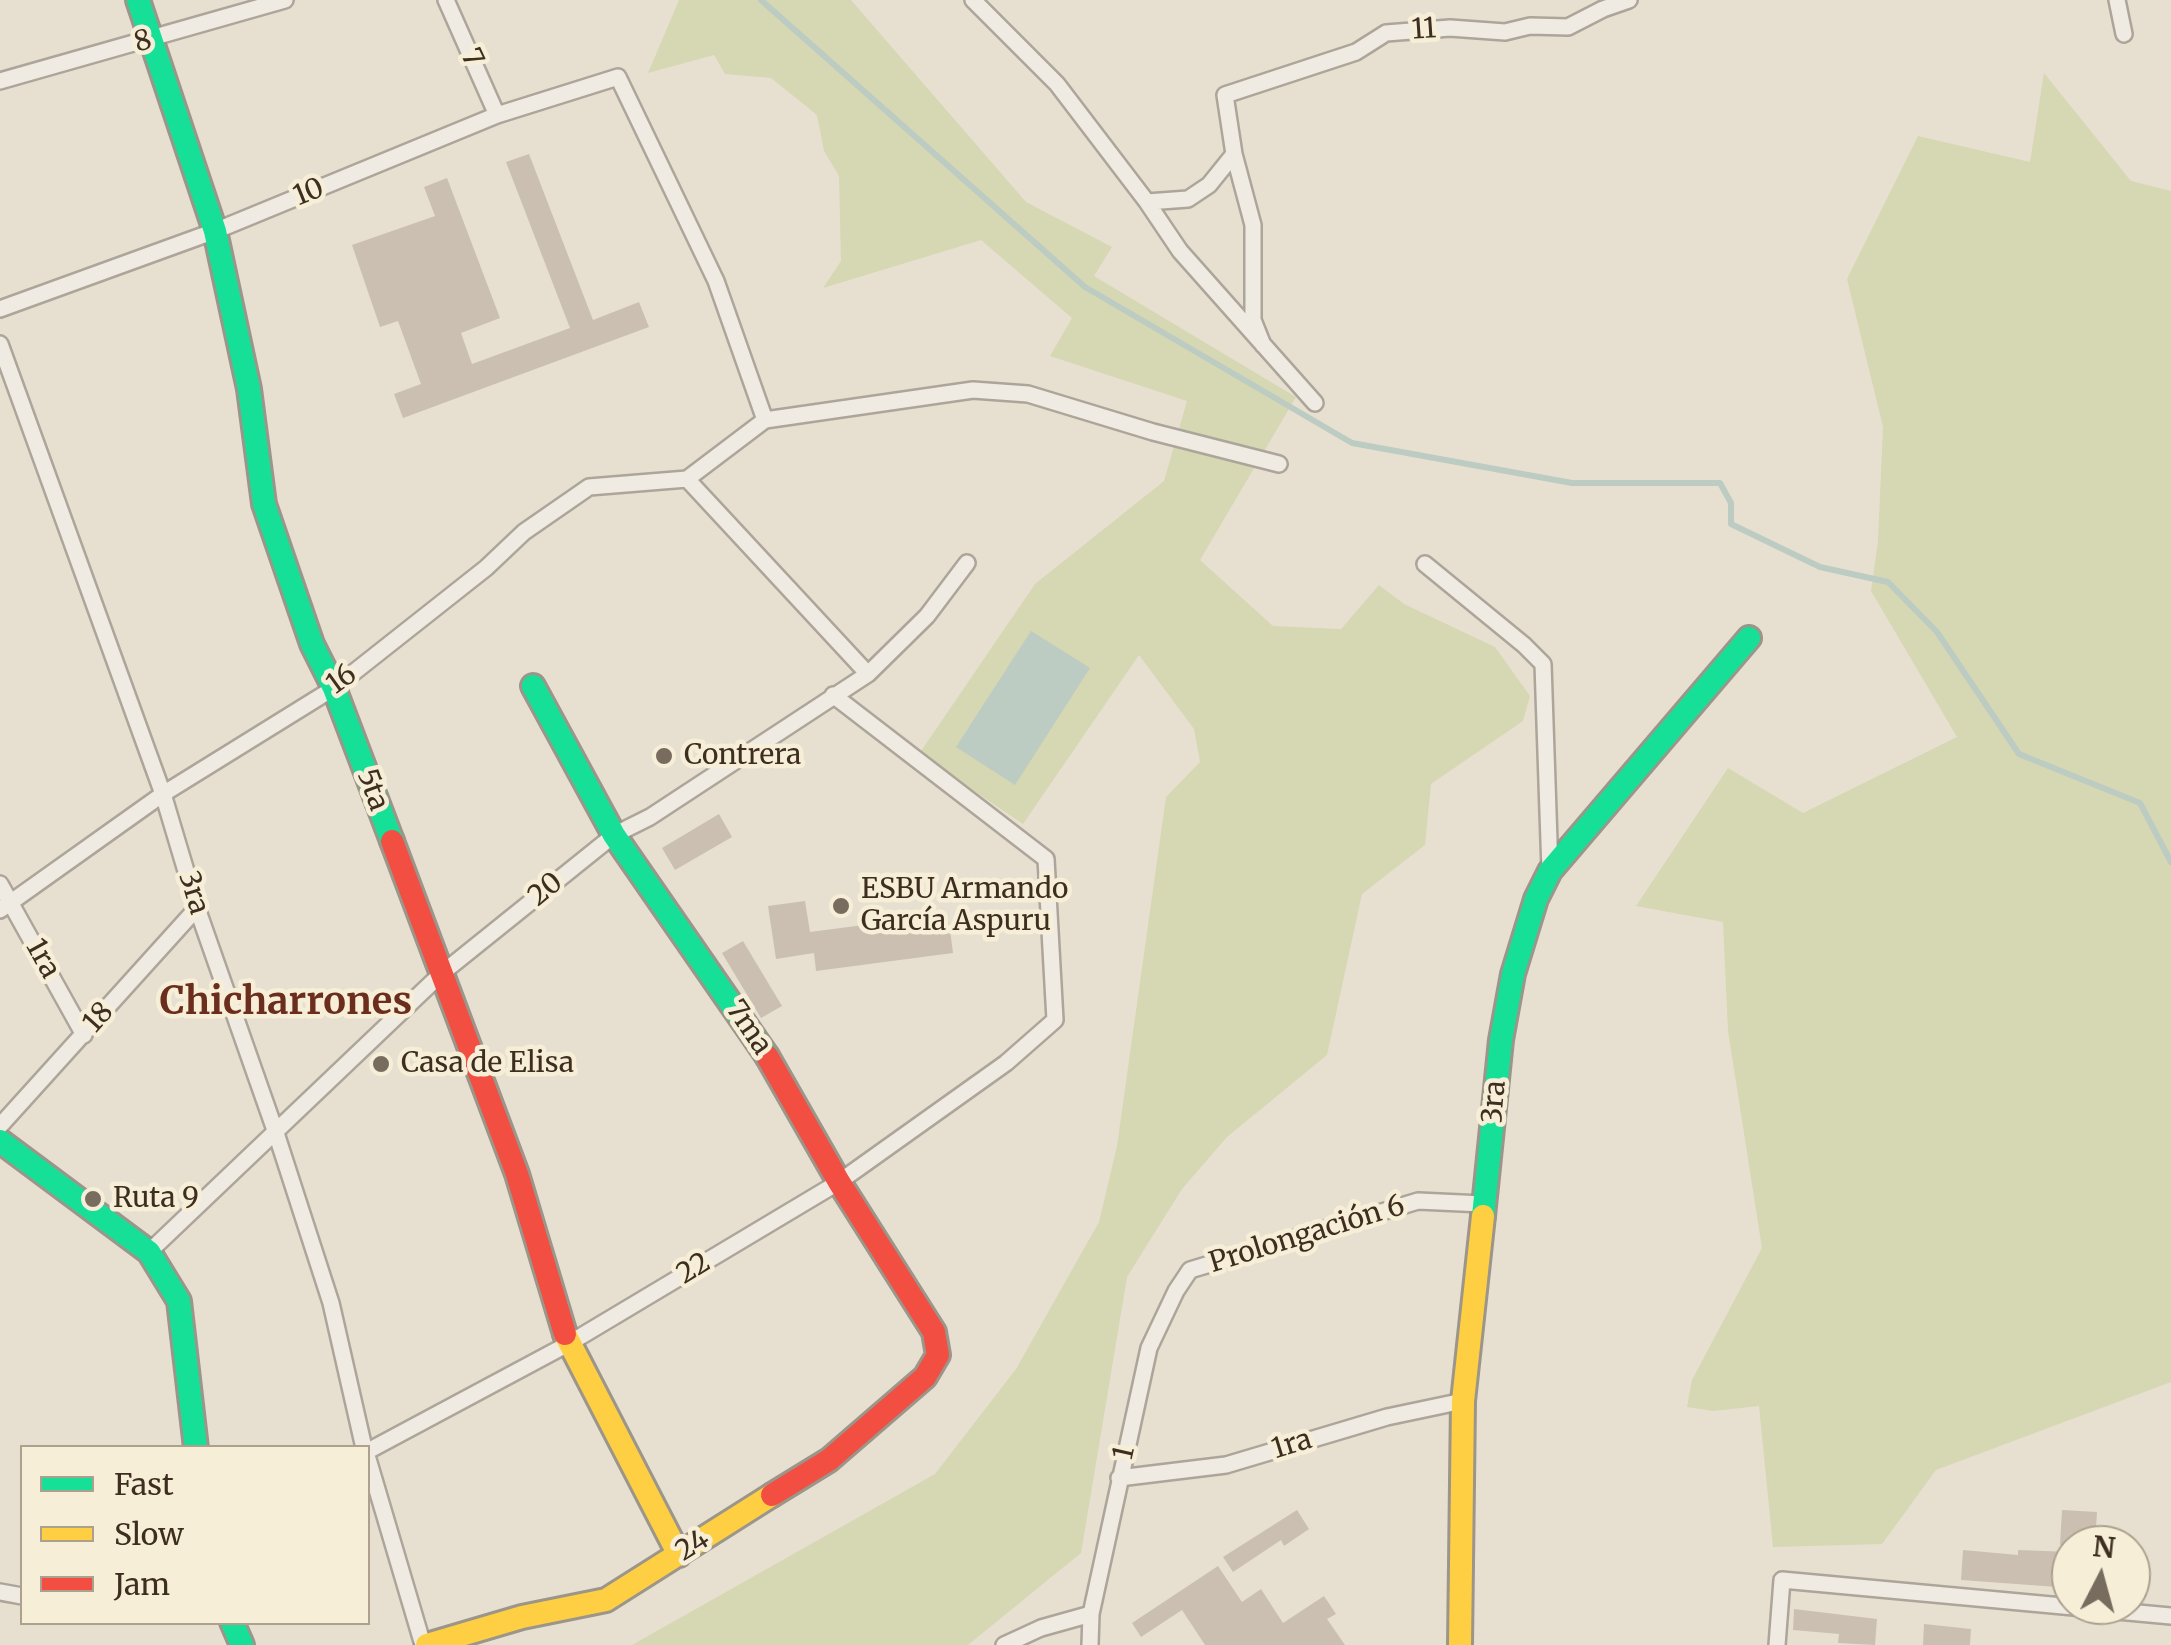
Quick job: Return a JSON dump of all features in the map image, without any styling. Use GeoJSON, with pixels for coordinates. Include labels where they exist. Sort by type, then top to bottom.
{"type":"FeatureCollection","features":[{"type":"Feature","properties":{"kind":"street","name":"5ta"},"geometry":{"type":"LineString","coordinates":[[138,0],[215,231],[249,389],[264,504],[312,644],[334,688],[517,1174],[568,1344],[678,1556]]}},
{"type":"Feature","properties":{"kind":"street","name":"8"},"geometry":{"type":"LineString","coordinates":[[0,81],[285,0]]}},
{"type":"Feature","properties":{"kind":"street","name":"7"},"geometry":{"type":"LineString","coordinates":[[446,0],[497,115]]}},
{"type":"Feature","properties":{"kind":"street"},"geometry":{"type":"LineString","coordinates":[[973,0],[1057,84],[1180,251],[1315,403]]}},
{"type":"Feature","properties":{"kind":"street","name":"11"},"geometry":{"type":"LineString","coordinates":[[1234,154],[1225,95],[1356,52],[1386,33],[1450,28],[1505,32],[1530,26],[1568,26],[1629,0]]}},
{"type":"Feature","properties":{"kind":"street"},"geometry":{"type":"LineString","coordinates":[[2117,0],[2124,34]]}},
{"type":"Feature","properties":{"kind":"street","name":"10"},"geometry":{"type":"LineString","coordinates":[[0,309],[215,231],[497,115],[618,77],[716,281],[764,420]]}},
{"type":"Feature","properties":{"kind":"street"},"geometry":{"type":"LineString","coordinates":[[1147,202],[1188,199],[1208,185],[1234,154]]}},
{"type":"Feature","properties":{"kind":"street"},"geometry":{"type":"LineString","coordinates":[[1234,154],[1252,225],[1253,320],[1263,345]]}},
{"type":"Feature","properties":{"kind":"street","name":"3ra"},"geometry":{"type":"LineString","coordinates":[[0,344],[163,794],[196,908],[276,1133],[331,1303],[365,1445]]}},
{"type":"Feature","properties":{"kind":"street"},"geometry":{"type":"LineString","coordinates":[[868,674],[687,479],[764,420],[973,390],[1028,394],[1278,464]]}},
{"type":"Feature","properties":{"kind":"street","name":"16"},"geometry":{"type":"LineString","coordinates":[[6,907],[163,794],[334,688],[486,568],[524,532],[589,486],[687,479]]}},
{"type":"Feature","properties":{"kind":"street","name":"20"},"geometry":{"type":"LineString","coordinates":[[148,1252],[441,974],[614,836],[650,817],[868,674],[928,616],[967,563]]}},
{"type":"Feature","properties":{"kind":"street"},"geometry":{"type":"LineString","coordinates":[[1426,564],[1543,664],[1550,871]]}},
{"type":"Feature","properties":{"kind":"street","name":"3ra"},"geometry":{"type":"LineString","coordinates":[[1460,1645],[1462,1401],[1501,1040],[1514,974],[1536,899],[1550,871],[1749,638]]}},
{"type":"Feature","properties":{"kind":"street","name":"7ma"},"geometry":{"type":"LineString","coordinates":[[533,686],[614,836],[763,1048],[840,1182],[934,1332],[938,1356],[925,1377]]}},
{"type":"Feature","properties":{"kind":"street","name":"22"},"geometry":{"type":"LineString","coordinates":[[370,1447],[568,1344],[840,1182],[1006,1063],[1055,1020],[1046,859],[833,695]]}},
{"type":"Feature","properties":{"kind":"street","name":"1ra"},"geometry":{"type":"LineString","coordinates":[[0,884],[6,907],[84,1035]]}},
{"type":"Feature","properties":{"kind":"street","name":"18"},"geometry":{"type":"LineString","coordinates":[[0,1126],[196,908]]}},
{"type":"Feature","properties":{"kind":"street"},"geometry":{"type":"LineString","coordinates":[[0,1142],[148,1252],[179,1301],[196,1445]]}},
{"type":"Feature","properties":{"kind":"street","name":"Prolongación 6"},"geometry":{"type":"LineString","coordinates":[[1190,1270],[1418,1201],[1483,1204]]}},
{"type":"Feature","properties":{"kind":"street","name":"1"},"geometry":{"type":"LineString","coordinates":[[1090,1645],[1090,1614],[1150,1348],[1190,1270]]}},
{"type":"Feature","properties":{"kind":"street","name":"24"},"geometry":{"type":"LineString","coordinates":[[425,1645],[522,1617],[606,1600],[829,1460],[925,1377]]}},
{"type":"Feature","properties":{"kind":"street","name":"1ra"},"geometry":{"type":"LineString","coordinates":[[1119,1478],[1226,1465],[1387,1417],[1462,1401]]}},
{"type":"Feature","properties":{"kind":"street"},"geometry":{"type":"LineString","coordinates":[[370,1466],[425,1645]]}},
{"type":"Feature","properties":{"kind":"street"},"geometry":{"type":"LineString","coordinates":[[1776,1645],[1782,1580],[2171,1616]]}},
{"type":"Feature","properties":{"kind":"street"},"geometry":{"type":"LineString","coordinates":[[1004,1645],[1041,1628],[1090,1614]]}},
{"type":"Feature","properties":{"kind":"green space"},"geometry":{"type":"Polygon","coordinates":[[[679,0],[851,0],[1026,202],[1112,247],[1094,276],[1296,397],[1200,560],[1273,626],[1341,629],[1379,585],[1404,604],[1495,647],[1530,696],[1523,721],[1431,784],[1425,845],[1362,894],[1327,1055],[1227,1137],[1182,1189],[1127,1277],[1081,1553],[968,1645],[632,1645],[935,1474],[1016,1369],[1099,1222],[1117,1146],[1166,797],[1200,762],[1194,729],[1139,655],[1023,824],[919,754],[1035,584],[1164,481],[1187,401],[1050,356],[1072,318],[981,240],[823,288],[841,261],[839,176],[824,151],[817,115],[771,78],[725,74],[714,55],[648,73],[679,0]]]}},
{"type":"Feature","properties":{"kind":"green space"},"geometry":{"type":"Polygon","coordinates":[[[2044,73],[2131,181],[2171,191],[2171,1382],[1936,1470],[1882,1544],[1773,1547],[1759,1406],[1713,1411],[1687,1407],[1692,1380],[1762,1248],[1728,1031],[1723,922],[1636,906],[1728,768],[1803,813],[1957,737],[1871,591],[1878,541],[1883,427],[1847,279],[1918,136],[2030,162],[2044,73]]]}},
{"type":"Feature","properties":{"kind":"shaded area"},"geometry":{"type":"Polygon","coordinates":[[[1031,631],[1090,668],[1015,785],[956,747],[1031,631]]]}},
{"type":"Feature","properties":{"kind":"building"},"geometry":{"type":"Polygon","coordinates":[[[529,154],[593,320],[639,302],[649,327],[403,418],[394,394],[421,384],[398,321],[380,327],[352,245],[435,216],[424,187],[447,178],[500,318],[461,333],[472,364],[570,328],[506,162],[529,154]]]}},
{"type":"Feature","properties":{"kind":"building"},"geometry":{"type":"Polygon","coordinates":[[[719,814],[732,837],[675,870],[662,848],[719,814]]]}},
{"type":"Feature","properties":{"kind":"building"},"geometry":{"type":"Polygon","coordinates":[[[805,901],[810,932],[948,914],[953,953],[816,971],[814,953],[776,959],[768,906],[805,901]]]}},
{"type":"Feature","properties":{"kind":"building"},"geometry":{"type":"Polygon","coordinates":[[[743,941],[782,1006],[761,1018],[722,953],[743,941]]]}},
{"type":"Feature","properties":{"kind":"building"},"geometry":{"type":"Polygon","coordinates":[[[1297,1510],[1309,1529],[1284,1546],[1281,1540],[1233,1572],[1223,1557],[1297,1510]]]}},
{"type":"Feature","properties":{"kind":"building"},"geometry":{"type":"Polygon","coordinates":[[[2062,1510],[2097,1512],[2096,1525],[2061,1525],[2062,1510]]]}},
{"type":"Feature","properties":{"kind":"building"},"geometry":{"type":"Polygon","coordinates":[[[1963,1550],[2018,1555],[2018,1550],[2051,1551],[2051,1587],[1961,1580],[1963,1550]]]}},
{"type":"Feature","properties":{"kind":"building"},"geometry":{"type":"Polygon","coordinates":[[[1218,1566],[1242,1602],[1261,1589],[1283,1623],[1324,1596],[1336,1614],[1327,1619],[1345,1645],[1205,1645],[1182,1610],[1141,1637],[1132,1623],[1218,1566]]]}},
{"type":"Feature","properties":{"kind":"building"},"geometry":{"type":"Polygon","coordinates":[[[1794,1609],[1877,1619],[1875,1645],[1838,1643],[1839,1634],[1793,1630],[1794,1609]]]}},
{"type":"Feature","properties":{"kind":"building"},"geometry":{"type":"Polygon","coordinates":[[[1924,1624],[1971,1629],[1970,1645],[1923,1645],[1924,1624]]]}},
{"type":"Feature","properties":{"kind":"waterway"},"geometry":{"type":"LineString","coordinates":[[761,0],[1085,287],[1352,443],[1572,483],[1720,483],[1731,503],[1731,524],[1820,567],[1888,582],[1937,632],[2019,754],[2140,803],[2171,862]]}},
{"type":"Feature","properties":{"kind":"traffic: fast"},"geometry":{"type":"LineString","coordinates":[[138,0],[215,231],[249,389],[264,504],[312,644],[334,688],[392,841]]}},
{"type":"Feature","properties":{"kind":"traffic: fast"},"geometry":{"type":"LineString","coordinates":[[1483,1216],[1501,1040],[1513,974],[1536,899],[1550,871],[1749,638]]}},
{"type":"Feature","properties":{"kind":"traffic: fast"},"geometry":{"type":"LineString","coordinates":[[533,686],[614,835],[767,1056]]}},
{"type":"Feature","properties":{"kind":"traffic: fast"},"geometry":{"type":"LineString","coordinates":[[0,1141],[149,1252],[179,1301],[196,1445]]}},
{"type":"Feature","properties":{"kind":"traffic: fast"},"geometry":{"type":"LineString","coordinates":[[233,1625],[242,1645]]}},
{"type":"Feature","properties":{"kind":"traffic: slow"},"geometry":{"type":"LineString","coordinates":[[1460,1645],[1463,1401],[1483,1216]]}},
{"type":"Feature","properties":{"kind":"traffic: slow"},"geometry":{"type":"LineString","coordinates":[[565,1334],[679,1555]]}},
{"type":"Feature","properties":{"kind":"traffic: slow"},"geometry":{"type":"LineString","coordinates":[[427,1645],[522,1617],[606,1600],[772,1495]]}},
{"type":"Feature","properties":{"kind":"traffic: jam"},"geometry":{"type":"LineString","coordinates":[[392,841],[517,1174],[565,1334]]}},
{"type":"Feature","properties":{"kind":"traffic: jam"},"geometry":{"type":"LineString","coordinates":[[767,1056],[839,1182],[934,1332],[938,1355],[925,1377],[829,1460],[772,1495]]}},
{"type":"Feature","properties":{"kind":"place","name":"Contrera"},"geometry":{"type":"Point","coordinates":[664,756]}},
{"type":"Feature","properties":{"kind":"place","name":"ESBU Armando García Aspuru"},"geometry":{"type":"Point","coordinates":[841,906]}},
{"type":"Feature","properties":{"kind":"place","name":"Casa de Elisa"},"geometry":{"type":"Point","coordinates":[381,1064]}},
{"type":"Feature","properties":{"kind":"place","name":"Ruta 9"},"geometry":{"type":"Point","coordinates":[93,1199]}},
{"type":"Feature","properties":{"kind":"district","name":"Chicharrones"},"geometry":{"type":"Point","coordinates":[286,1003]}}]}
